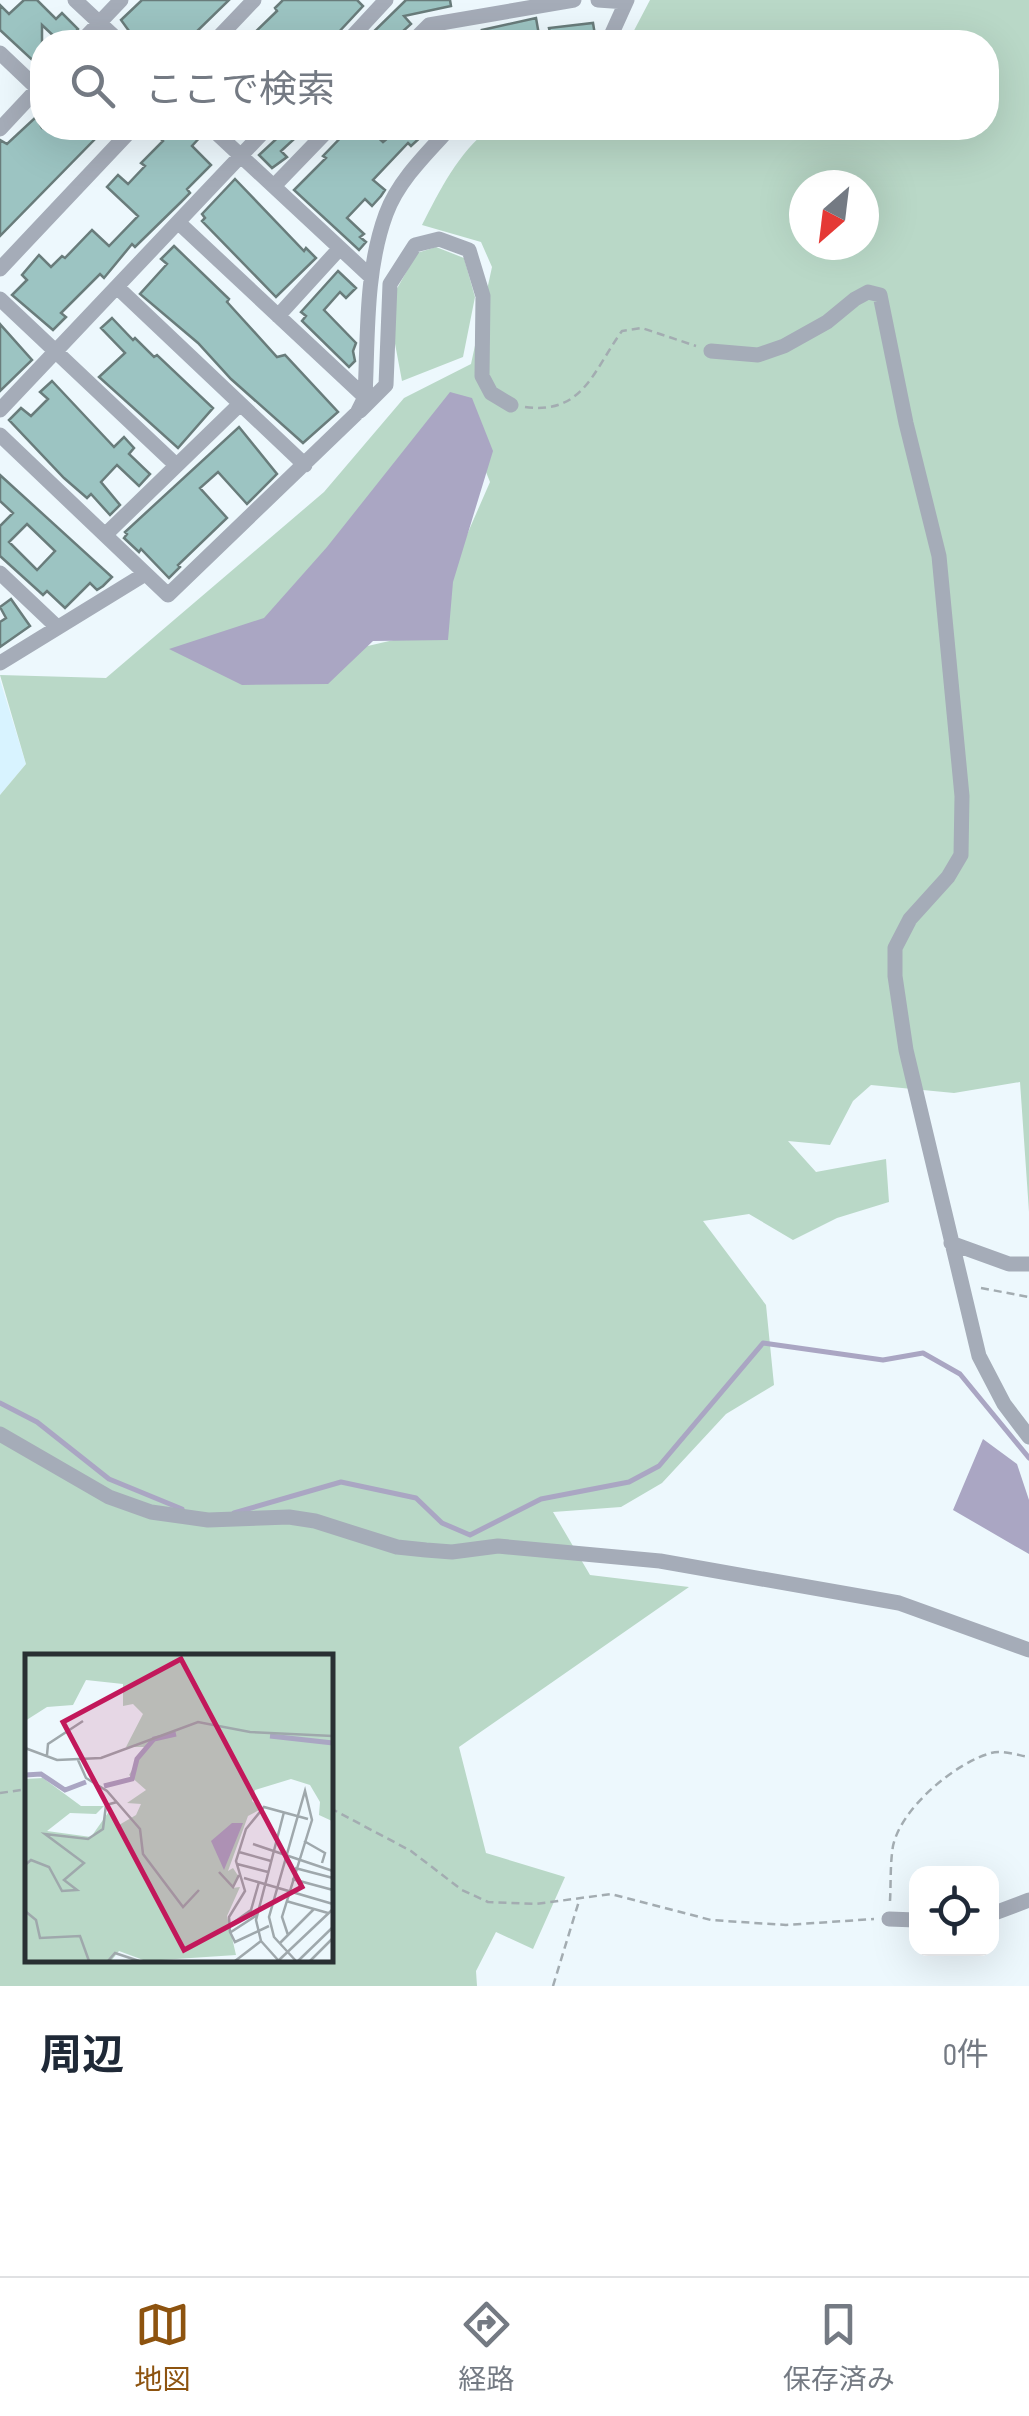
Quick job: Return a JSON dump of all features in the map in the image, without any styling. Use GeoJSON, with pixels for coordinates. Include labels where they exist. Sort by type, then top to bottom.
{"type":"FeatureCollection","features":[{"type":"Feature","properties":{"kind":"street"},"geometry":{"type":"LineString","coordinates":[[75,0],[107,30]]}},
{"type":"Feature","properties":{"kind":"street"},"geometry":{"type":"LineString","coordinates":[[92,30],[120,0]]}},
{"type":"Feature","properties":{"kind":"street"},"geometry":{"type":"LineString","coordinates":[[225,30],[254,0]]}},
{"type":"Feature","properties":{"kind":"street"},"geometry":{"type":"LineString","coordinates":[[358,30],[386,0]]}},
{"type":"Feature","properties":{"kind":"street"},"geometry":{"type":"LineString","coordinates":[[423,30],[429,24],[574,0]]}},
{"type":"Feature","properties":{"kind":"street"},"geometry":{"type":"LineString","coordinates":[[598,0],[626,1],[613,30]]}},
{"type":"Feature","properties":{"kind":"street"},"geometry":{"type":"LineString","coordinates":[[0,53],[30,78]]}},
{"type":"Feature","properties":{"kind":"street"},"geometry":{"type":"LineString","coordinates":[[0,129],[30,98]]}},
{"type":"Feature","properties":{"kind":"street"},"geometry":{"type":"LineString","coordinates":[[0,269],[122,140]]}},
{"type":"Feature","properties":{"kind":"street"},"geometry":{"type":"LineString","coordinates":[[224,140],[371,277]]}},
{"type":"Feature","properties":{"kind":"street"},"geometry":{"type":"LineString","coordinates":[[0,410],[256,140]]}},
{"type":"Feature","properties":{"kind":"street"},"geometry":{"type":"LineString","coordinates":[[274,186],[318,140]]}},
{"type":"Feature","properties":{"kind":"street"},"geometry":{"type":"LineString","coordinates":[[357,413],[364,397],[371,277],[386,212],[407,177],[439,140]]}},
{"type":"Feature","properties":{"kind":"street"},"geometry":{"type":"LineString","coordinates":[[180,223],[364,397]]}},
{"type":"Feature","properties":{"kind":"street"},"geometry":{"type":"LineString","coordinates":[[0,435],[168,595],[386,386],[390,284],[415,245],[439,239],[469,250],[483,296],[482,376],[491,393],[510,404]]}},
{"type":"Feature","properties":{"kind":"street"},"geometry":{"type":"LineString","coordinates":[[278,316],[340,248]]}},
{"type":"Feature","properties":{"kind":"street"},"geometry":{"type":"LineString","coordinates":[[117,287],[305,465]]}},
{"type":"Feature","properties":{"kind":"street"},"geometry":{"type":"LineString","coordinates":[[711,351],[758,355],[784,346],[827,322],[855,298],[868,292],[880,295],[939,556],[962,796],[961,855],[910,919],[895,948],[895,976],[906,1050],[979,1356],[1004,1404],[1029,1438]]}},
{"type":"Feature","properties":{"kind":"street"},"geometry":{"type":"LineString","coordinates":[[0,298],[176,464]]}},
{"type":"Feature","properties":{"kind":"street"},"geometry":{"type":"LineString","coordinates":[[105,536],[240,404]]}},
{"type":"Feature","properties":{"kind":"street"},"geometry":{"type":"LineString","coordinates":[[0,573],[56,626]]}},
{"type":"Feature","properties":{"kind":"street"},"geometry":{"type":"LineString","coordinates":[[0,662],[144,574]]}},
{"type":"Feature","properties":{"kind":"street"},"geometry":{"type":"LineString","coordinates":[[951,1243],[1008,1264],[1029,1264]]}},
{"type":"Feature","properties":{"kind":"street"},"geometry":{"type":"LineString","coordinates":[[0,1434],[109,1496],[152,1512],[208,1520],[302,1519],[397,1546],[426,1550],[452,1552],[498,1546],[660,1562],[898,1603],[1029,1650]]}},
{"type":"Feature","properties":{"kind":"street"},"geometry":{"type":"LineString","coordinates":[[999,1911],[1029,1900]]}},
{"type":"Feature","properties":{"kind":"street"},"geometry":{"type":"LineString","coordinates":[[889,1919],[909,1920]]}},
{"type":"Feature","properties":{"kind":"path"},"geometry":{"type":"LineString","coordinates":[[510,404],[544,409],[565,405],[583,390],[622,331],[642,328],[711,351]]}},
{"type":"Feature","properties":{"kind":"path"},"geometry":{"type":"LineString","coordinates":[[960,1284],[1029,1297]]}},
{"type":"Feature","properties":{"kind":"path"},"geometry":{"type":"LineString","coordinates":[[332,1809],[411,1851],[462,1890],[488,1902],[536,1904],[611,1894],[710,1920],[786,1926],[889,1919],[894,1844],[904,1820],[961,1765],[995,1751],[1029,1757]]}},
{"type":"Feature","properties":{"kind":"path"},"geometry":{"type":"LineString","coordinates":[[0,1793],[25,1789]]}},
{"type":"Feature","properties":{"kind":"path"},"geometry":{"type":"LineString","coordinates":[[553,1986],[580,1899]]}},
{"type":"Feature","properties":{"kind":"shaded area"},"geometry":{"type":"Polygon","coordinates":[[[450,392],[472,398],[493,451],[453,582],[448,640],[373,641],[328,684],[242,685],[169,649],[264,618],[327,547],[450,392]]]}},
{"type":"Feature","properties":{"kind":"shaded area"},"geometry":{"type":"Polygon","coordinates":[[[0,680],[26,764],[0,795],[0,680]]]}},
{"type":"Feature","properties":{"kind":"shaded area"},"geometry":{"type":"Polygon","coordinates":[[[983,1439],[1017,1464],[1029,1500],[1029,1554],[953,1510],[983,1439]]]}},
{"type":"Feature","properties":{"kind":"green space"},"geometry":{"type":"Polygon","coordinates":[[[650,0],[1029,0],[1029,1212],[1020,1082],[954,1093],[871,1085],[853,1101],[830,1145],[788,1141],[816,1172],[886,1159],[889,1202],[837,1218],[793,1240],[749,1214],[703,1221],[766,1305],[774,1385],[726,1414],[662,1483],[621,1507],[553,1512],[590,1575],[689,1587],[459,1747],[486,1853],[565,1877],[533,1949],[496,1932],[476,1971],[477,1986],[0,1986],[0,795],[26,764],[0,675],[106,678],[324,492],[404,398],[471,364],[492,267],[481,242],[422,225],[443,186],[477,140],[999,140],[999,30],[634,30],[650,0]],[[458,402],[320,657],[424,633],[490,482],[458,402]]]}},
{"type":"Feature","properties":{"kind":"green space"},"geometry":{"type":"Polygon","coordinates":[[[436,247],[464,258],[475,297],[463,357],[402,381],[393,333],[395,292],[417,253],[436,247]]]}},
{"type":"Feature","properties":{"kind":"building"},"geometry":{"type":"Polygon","coordinates":[[[24,0],[37,0],[56,19],[62,13],[78,29],[47,30],[42,25],[42,30],[30,30],[30,58],[0,30],[0,5],[9,14],[24,0]]]}},
{"type":"Feature","properties":{"kind":"building"},"geometry":{"type":"Polygon","coordinates":[[[142,0],[229,0],[198,30],[128,30],[121,20],[142,0]]]}},
{"type":"Feature","properties":{"kind":"building"},"geometry":{"type":"Polygon","coordinates":[[[283,0],[357,0],[363,6],[341,30],[257,30],[277,11],[275,8],[283,0]]]}},
{"type":"Feature","properties":{"kind":"building"},"geometry":{"type":"Polygon","coordinates":[[[406,0],[450,0],[451,6],[404,16],[411,24],[404,30],[375,30],[406,0]]]}},
{"type":"Feature","properties":{"kind":"building"},"geometry":{"type":"Polygon","coordinates":[[[536,18],[538,30],[482,30],[536,18]]]}},
{"type":"Feature","properties":{"kind":"building"},"geometry":{"type":"Polygon","coordinates":[[[593,23],[594,30],[549,30],[593,23]]]}},
{"type":"Feature","properties":{"kind":"building"},"geometry":{"type":"Polygon","coordinates":[[[30,123],[30,140],[94,140],[0,236],[0,140],[7,144],[30,123]]]}},
{"type":"Feature","properties":{"kind":"building"},"geometry":{"type":"Polygon","coordinates":[[[197,140],[192,146],[211,165],[187,189],[190,193],[135,247],[132,244],[104,278],[100,274],[61,313],[66,317],[53,330],[12,295],[27,280],[22,275],[39,255],[51,267],[62,256],[65,258],[92,230],[109,246],[138,216],[107,187],[118,175],[128,184],[145,166],[141,163],[163,141],[197,140]]]}},
{"type":"Feature","properties":{"kind":"building"},"geometry":{"type":"Polygon","coordinates":[[[275,140],[293,140],[281,151],[287,157],[272,168],[259,155],[275,140]]]}},
{"type":"Feature","properties":{"kind":"building"},"geometry":{"type":"Polygon","coordinates":[[[338,140],[418,140],[411,146],[408,143],[373,180],[385,190],[372,206],[365,199],[347,218],[364,234],[360,237],[366,242],[359,250],[294,190],[326,158],[323,156],[338,140]]]}},
{"type":"Feature","properties":{"kind":"building"},"geometry":{"type":"Polygon","coordinates":[[[235,179],[304,251],[306,248],[316,258],[276,297],[202,221],[202,214],[235,179]]]}},
{"type":"Feature","properties":{"kind":"building"},"geometry":{"type":"Polygon","coordinates":[[[174,246],[229,299],[227,302],[277,357],[285,355],[338,412],[303,443],[140,294],[167,264],[161,259],[174,246]]]}},
{"type":"Feature","properties":{"kind":"building"},"geometry":{"type":"Polygon","coordinates":[[[338,271],[356,288],[346,298],[340,292],[324,310],[356,343],[355,361],[349,367],[302,321],[306,316],[301,312],[338,271]]]}},
{"type":"Feature","properties":{"kind":"building"},"geometry":{"type":"Polygon","coordinates":[[[112,318],[213,408],[178,448],[99,377],[125,353],[101,328],[112,318]]]}},
{"type":"Feature","properties":{"kind":"building"},"geometry":{"type":"Polygon","coordinates":[[[0,324],[32,360],[0,391],[0,324]]]}},
{"type":"Feature","properties":{"kind":"building"},"geometry":{"type":"Polygon","coordinates":[[[52,381],[114,447],[124,437],[134,448],[129,454],[150,474],[139,486],[117,465],[101,482],[120,505],[110,515],[91,494],[87,498],[64,478],[9,420],[21,408],[31,416],[48,399],[40,392],[52,381]]]}},
{"type":"Feature","properties":{"kind":"building"},"geometry":{"type":"Polygon","coordinates":[[[239,427],[277,474],[247,504],[218,472],[200,488],[227,518],[169,578],[141,549],[139,552],[124,538],[125,532],[239,427]]]}},
{"type":"Feature","properties":{"kind":"building"},"geometry":{"type":"Polygon","coordinates":[[[0,475],[112,577],[97,590],[90,583],[65,608],[47,591],[43,595],[0,556],[0,526],[13,513],[0,501],[0,475]],[[27,524],[9,542],[37,570],[55,551],[27,524]]]}},
{"type":"Feature","properties":{"kind":"building"},"geometry":{"type":"Polygon","coordinates":[[[11,599],[30,626],[0,647],[0,622],[6,618],[0,607],[11,599]]]}},
{"type":"Feature","properties":{"kind":"waterway"},"geometry":{"type":"LineString","coordinates":[[234,1513],[341,1482],[416,1498],[442,1523],[470,1535],[541,1499],[629,1482],[659,1466],[763,1343],[883,1360],[923,1353],[960,1374],[1029,1458]]}},
{"type":"Feature","properties":{"kind":"waterway"},"geometry":{"type":"LineString","coordinates":[[0,1403],[37,1422],[109,1479],[182,1509]]}}]}
